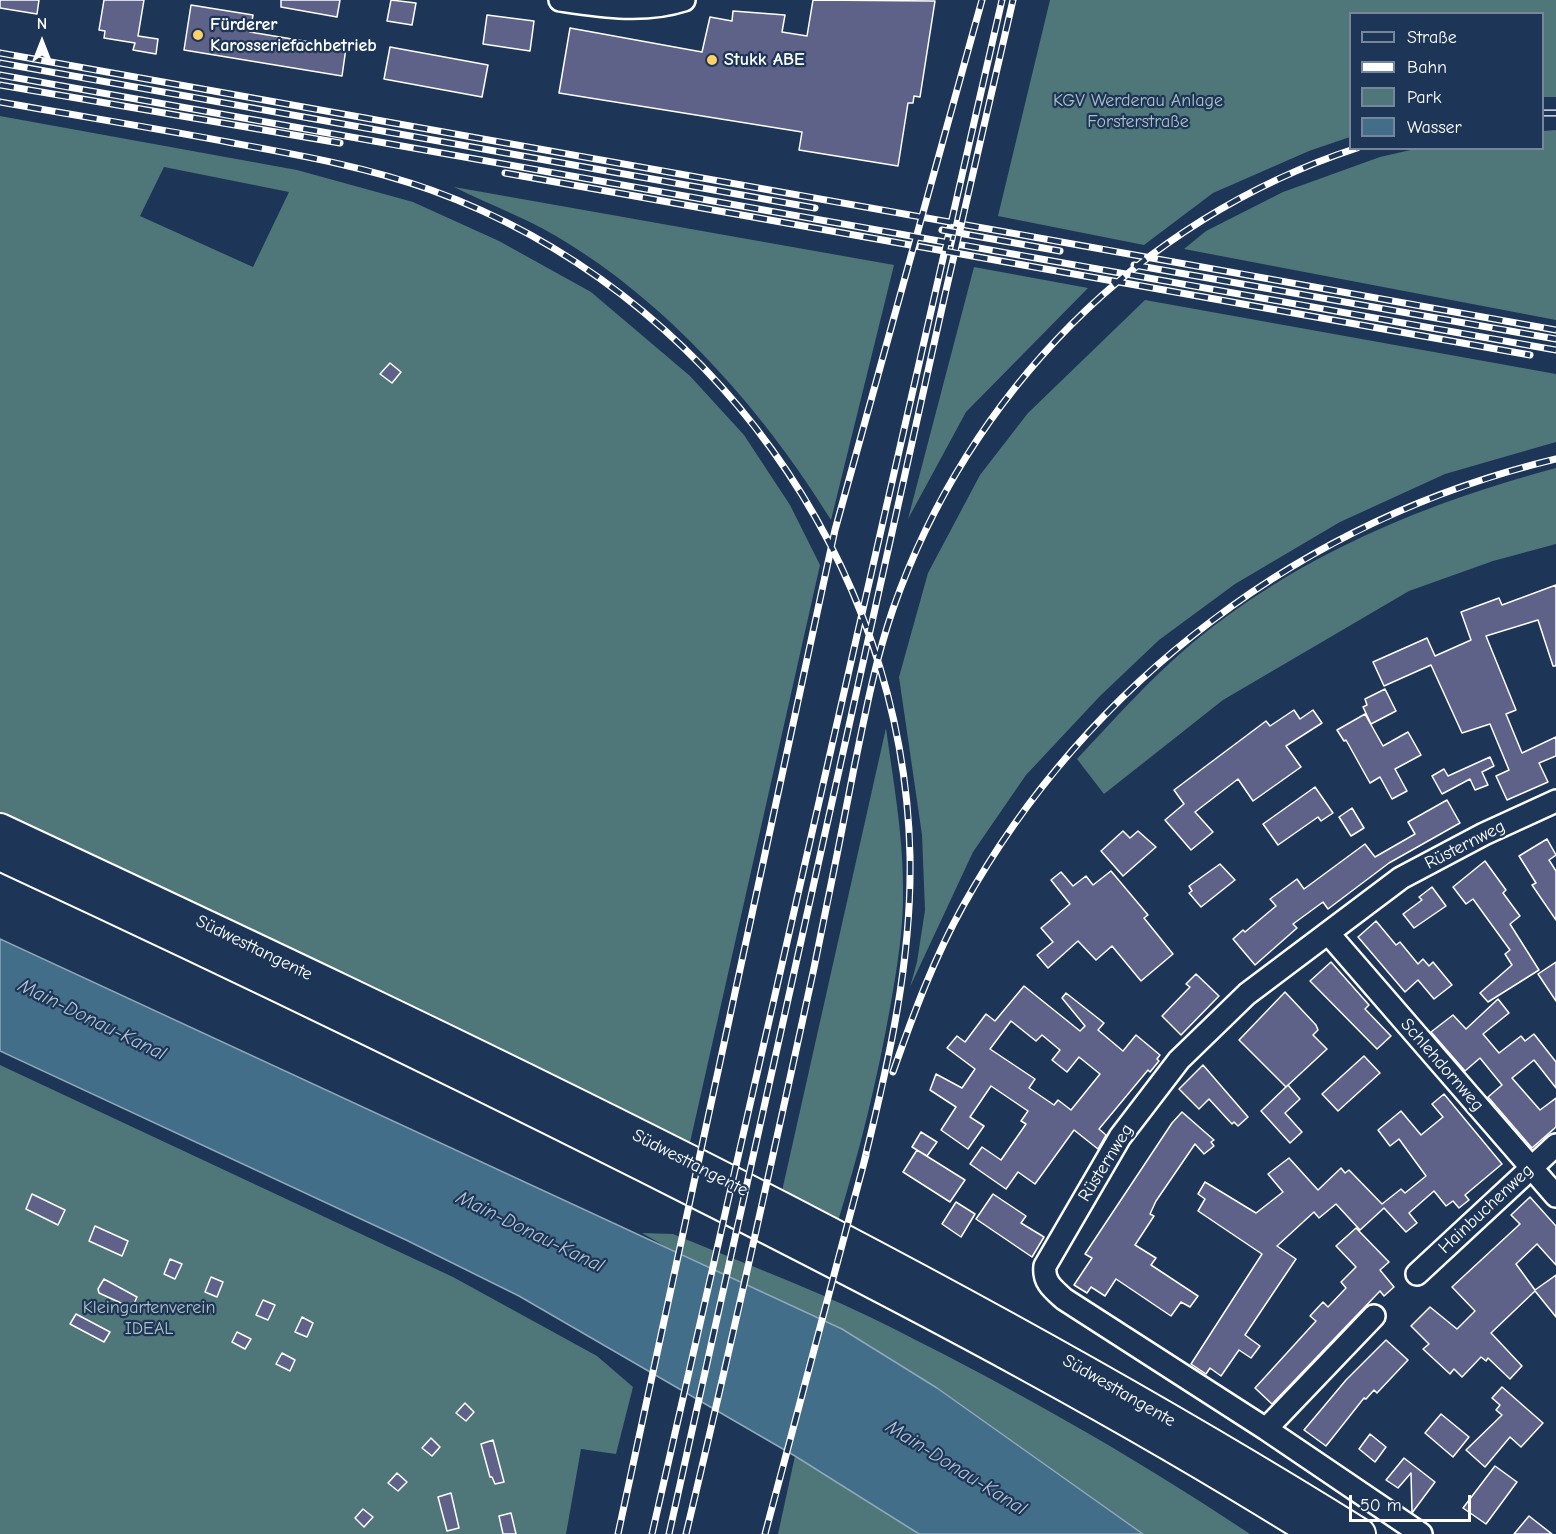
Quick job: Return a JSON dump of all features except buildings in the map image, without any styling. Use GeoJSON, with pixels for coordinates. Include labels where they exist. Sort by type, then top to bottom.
{"type":"FeatureCollection","features":[{"type":"Feature","properties":{"kind":"highway","name":"Südwesttangente"},"geometry":{"type":"LineString","coordinates":[[0,829],[372,1005],[898,1269],[1111,1385],[1360,1534]]}},
{"type":"Feature","properties":{"kind":"highway","name":"Südwesttangente"},"geometry":{"type":"LineString","coordinates":[[0,855],[455,1071],[870,1281],[1113,1413],[1317,1534]]}},
{"type":"Feature","properties":{"kind":"street"},"geometry":{"type":"LineString","coordinates":[[560,0],[619,8],[648,7],[684,0]]}},
{"type":"Feature","properties":{"kind":"street","name":"Rüsternweg"},"geometry":{"type":"LineString","coordinates":[[1421,1534],[1266,1429],[1064,1299],[1048,1284],[1044,1276],[1046,1266],[1055,1249],[1120,1137],[1179,1060],[1247,994],[1401,878],[1484,834],[1556,801]]}},
{"type":"Feature","properties":{"kind":"street","name":"Schlehdornweg"},"geometry":{"type":"LineString","coordinates":[[1328,933],[1556,1196]]}},
{"type":"Feature","properties":{"kind":"street","name":"Hainbuchenweg"},"geometry":{"type":"LineString","coordinates":[[1417,1274],[1556,1144]]}},
{"type":"Feature","properties":{"kind":"street"},"geometry":{"type":"LineString","coordinates":[[1266,1429],[1374,1316]]}},
{"type":"Feature","properties":{"kind":"green space","name":"KGV Werderau Anlage Forsterstraße"},"geometry":{"type":"Polygon","coordinates":[[[1050,0],[1556,0],[1556,97],[1544,97],[1544,12],[1349,12],[1349,137],[1309,151],[1213,193],[1144,245],[998,216],[1050,0]]]}},
{"type":"Feature","properties":{"kind":"green space"},"geometry":{"type":"Polygon","coordinates":[[[0,116],[297,170],[413,202],[499,241],[591,292],[690,376],[744,435],[790,505],[820,565],[689,1147],[0,817],[0,116]],[[164,167],[140,216],[253,267],[289,192],[164,167]]]}},
{"type":"Feature","properties":{"kind":"green space"},"geometry":{"type":"Polygon","coordinates":[[[1556,130],[1556,320],[1184,249],[1206,231],[1283,192],[1380,157],[1410,150],[1544,150],[1544,131],[1556,130]]]}},
{"type":"Feature","properties":{"kind":"green space"},"geometry":{"type":"Polygon","coordinates":[[[454,187],[894,265],[831,520],[806,481],[748,404],[681,332],[645,300],[608,270],[556,236],[454,187]]]}},
{"type":"Feature","properties":{"kind":"green space"},"geometry":{"type":"Polygon","coordinates":[[[974,267],[1088,288],[966,412],[908,519],[974,267]]]}},
{"type":"Feature","properties":{"kind":"green space"},"geometry":{"type":"Polygon","coordinates":[[[1145,300],[1556,374],[1556,442],[1445,474],[1340,522],[1235,584],[1159,640],[1100,696],[1026,775],[973,852],[910,987],[917,962],[925,910],[922,835],[899,677],[928,573],[980,475],[1028,413],[1145,300]]]}},
{"type":"Feature","properties":{"kind":"green space"},"geometry":{"type":"Polygon","coordinates":[[[1556,468],[1556,544],[1493,561],[1409,591],[1223,700],[1104,794],[1077,759],[1172,661],[1214,626],[1258,595],[1304,567],[1402,519],[1504,483],[1556,468]]]}},
{"type":"Feature","properties":{"kind":"green space"},"geometry":{"type":"Polygon","coordinates":[[[886,728],[903,866],[901,932],[893,993],[879,1062],[861,1142],[838,1221],[782,1191],[886,728]]]}},
{"type":"Feature","properties":{"kind":"green space","name":"Kleingartenverein IDEAL"},"geometry":{"type":"Polygon","coordinates":[[[0,1065],[453,1277],[597,1356],[633,1387],[616,1454],[581,1449],[566,1534],[0,1534],[0,1065]]]}},
{"type":"Feature","properties":{"kind":"green space"},"geometry":{"type":"Polygon","coordinates":[[[642,1233],[673,1234],[797,1284],[870,1317],[1063,1419],[1158,1475],[1250,1534],[1143,1534],[842,1329],[668,1248],[642,1233]]]}},
{"type":"Feature","properties":{"kind":"green space"},"geometry":{"type":"Polygon","coordinates":[[[795,1456],[909,1527],[919,1534],[778,1534],[795,1456]]]}},
{"type":"Feature","properties":{"kind":"water","name":"Main-Donau-Kanal"},"geometry":{"type":"Polygon","coordinates":[[[0,939],[842,1329],[937,1388],[1143,1534],[919,1534],[795,1456],[519,1296],[406,1240],[0,1051],[0,939]]]}},
{"type":"Feature","properties":{"kind":"railway"},"geometry":{"type":"LineString","coordinates":[[618,1534],[835,530],[982,0]]}},
{"type":"Feature","properties":{"kind":"railway"},"geometry":{"type":"LineString","coordinates":[[652,1534],[1002,0]]}},
{"type":"Feature","properties":{"kind":"railway"},"geometry":{"type":"LineString","coordinates":[[669,1534],[944,299],[1013,0]]}},
{"type":"Feature","properties":{"kind":"railway"},"geometry":{"type":"LineString","coordinates":[[0,53],[1556,330]]}},
{"type":"Feature","properties":{"kind":"railway"},"geometry":{"type":"LineString","coordinates":[[0,63],[815,208]]}},
{"type":"Feature","properties":{"kind":"railway"},"geometry":{"type":"LineString","coordinates":[[0,75],[1556,350]]}},
{"type":"Feature","properties":{"kind":"railway"},"geometry":{"type":"LineString","coordinates":[[0,85],[340,143]]}},
{"type":"Feature","properties":{"kind":"railway"},"geometry":{"type":"LineString","coordinates":[[0,102],[175,132],[358,168],[431,190],[531,235],[622,295],[703,367],[772,450],[829,542],[872,642],[899,747],[910,856],[907,933],[890,1048],[864,1162]]}},
{"type":"Feature","properties":{"kind":"railway"},"geometry":{"type":"LineString","coordinates":[[1544,113],[1556,113]]}},
{"type":"Feature","properties":{"kind":"railway"},"geometry":{"type":"LineString","coordinates":[[686,1534],[799,1039],[871,688],[893,609],[926,530],[966,456],[1015,387],[1071,324],[1134,268],[1203,220],[1278,179],[1352,150]]}},
{"type":"Feature","properties":{"kind":"railway"},"geometry":{"type":"LineString","coordinates":[[505,173],[1530,355]]}},
{"type":"Feature","properties":{"kind":"railway"},"geometry":{"type":"LineString","coordinates":[[942,230],[1060,251]]}},
{"type":"Feature","properties":{"kind":"railway"},"geometry":{"type":"LineString","coordinates":[[1134,265],[1556,339]]}},
{"type":"Feature","properties":{"kind":"railway"},"geometry":{"type":"LineString","coordinates":[[893,1072],[908,1029],[952,926],[1014,824],[1074,749],[1140,681],[1213,620],[1291,567],[1375,522],[1464,486],[1556,459]]}},
{"type":"Feature","properties":{"kind":"railway"},"geometry":{"type":"LineString","coordinates":[[765,1534],[866,1155]]}},
{"type":"Feature","properties":{"kind":"place","name":"Fürderer Karosseriefachbetrieb"},"geometry":{"type":"Point","coordinates":[198,35]}},
{"type":"Feature","properties":{"kind":"place","name":"Stukk ABE"},"geometry":{"type":"Point","coordinates":[712,60]}}]}
